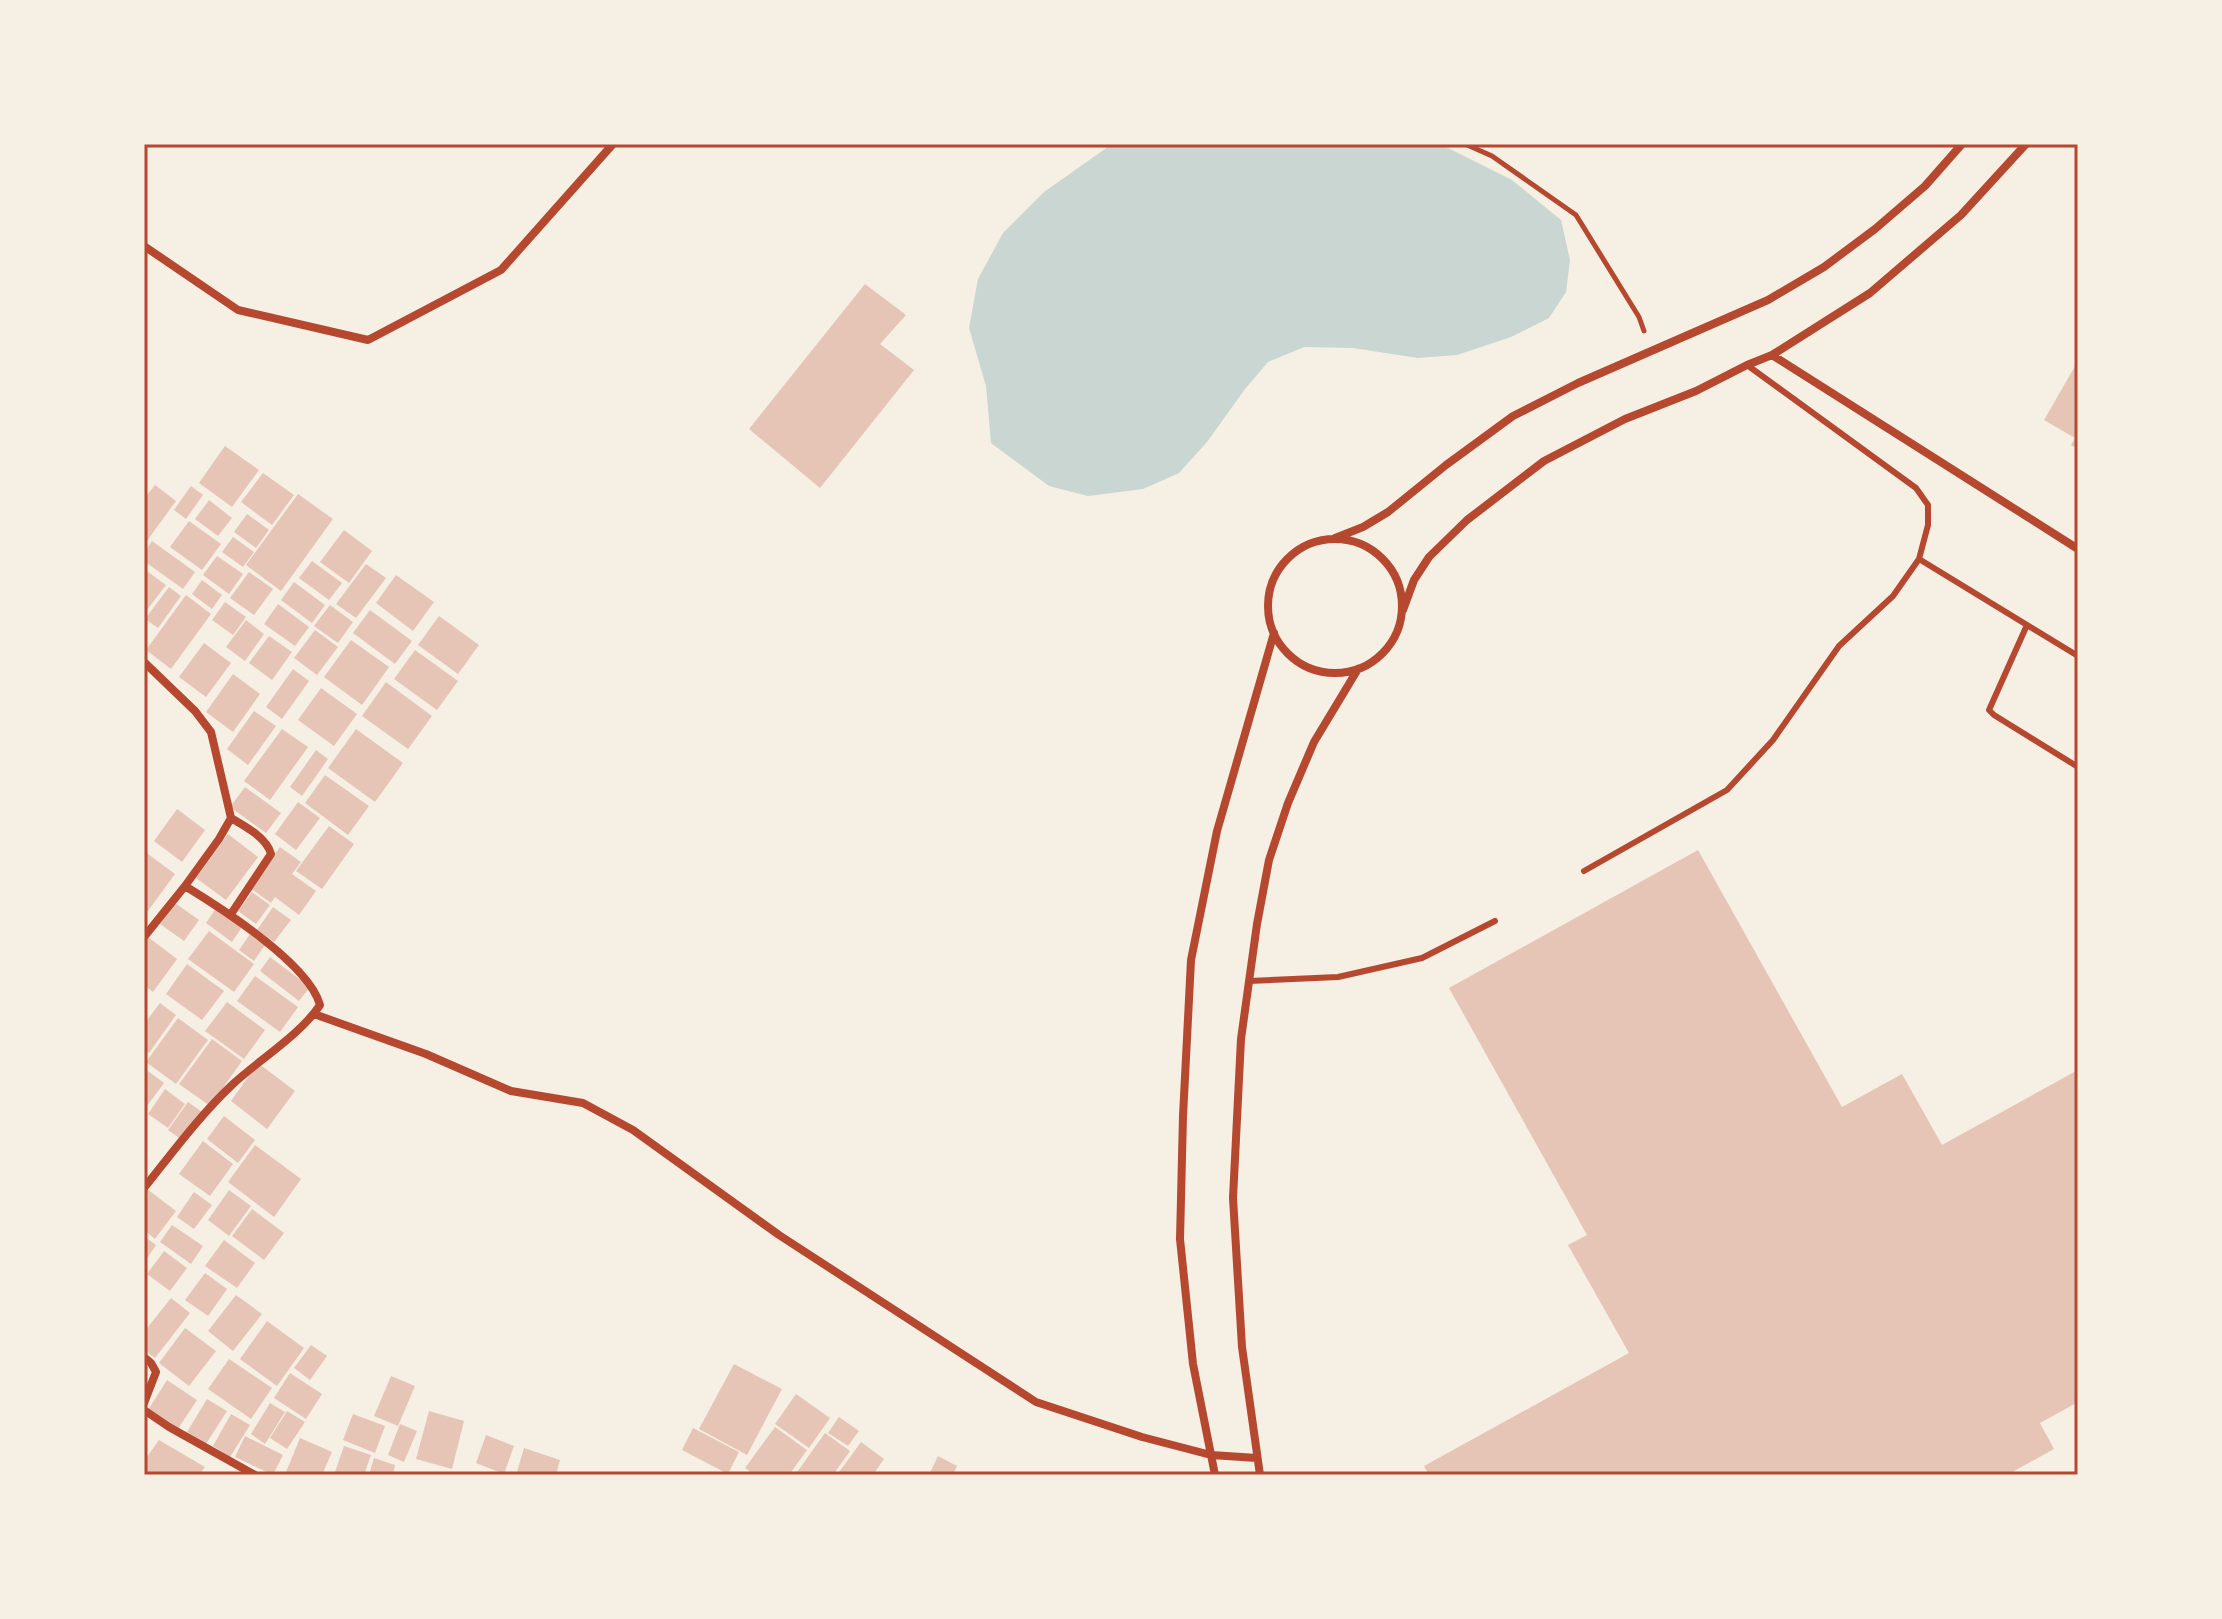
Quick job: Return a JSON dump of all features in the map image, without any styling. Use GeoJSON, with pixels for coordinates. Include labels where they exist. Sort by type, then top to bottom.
{"type":"FeatureCollection","features":[{"type":"Feature","properties":{"kind":"street"},"geometry":{"type":"LineString","coordinates":[[144,246],[238,310],[368,340],[501,270],[613,144]]}},
{"type":"Feature","properties":{"kind":"street"},"geometry":{"type":"LineString","coordinates":[[1962,144],[1925,186],[1824,267],[1768,300],[1578,383],[1513,416],[1388,512],[1363,527],[1335,538],[1318,540],[1289,556],[1278,569],[1268,600],[1268,617],[1281,645],[1302,664],[1330,672],[1358,669],[1372,662],[1384,652],[1400,626],[1414,580],[1429,557],[1467,520],[1544,461],[1625,419],[1696,391],[1772,355],[1870,293],[1961,215],[2026,144]]}},
{"type":"Feature","properties":{"kind":"street"},"geometry":{"type":"LineString","coordinates":[[1772,355],[2078,549]]}},
{"type":"Feature","properties":{"kind":"street"},"geometry":{"type":"LineString","coordinates":[[1335,538],[1356,542],[1376,552],[1391,568],[1400,588],[1403,610]]}},
{"type":"Feature","properties":{"kind":"street"},"geometry":{"type":"LineString","coordinates":[[1215,1475],[1193,1364],[1180,1239],[1191,960],[1217,831],[1274,633]]}},
{"type":"Feature","properties":{"kind":"street"},"geometry":{"type":"LineString","coordinates":[[144,662],[195,711],[211,732],[231,818],[185,886],[144,937]]}},
{"type":"Feature","properties":{"kind":"street"},"geometry":{"type":"LineString","coordinates":[[1260,1475],[1242,1347],[1233,1198],[1241,1039],[1257,924],[1273,845],[1314,742],[1358,669]]}},
{"type":"Feature","properties":{"kind":"street"},"geometry":{"type":"LineString","coordinates":[[231,818],[267,844],[271,854],[231,914]]}},
{"type":"Feature","properties":{"kind":"street"},"geometry":{"type":"LineString","coordinates":[[144,1188],[229,1087],[314,1014],[320,1005],[311,986],[279,952],[231,914],[185,886]]}},
{"type":"Feature","properties":{"kind":"street"},"geometry":{"type":"LineString","coordinates":[[314,1014],[426,1054],[511,1091],[583,1103],[633,1130],[779,1235],[1036,1402],[1142,1437],[1211,1455],[1257,1458]]}},
{"type":"Feature","properties":{"kind":"street"},"geometry":{"type":"LineString","coordinates":[[144,1357],[156,1372],[144,1403]]}},
{"type":"Feature","properties":{"kind":"street"},"geometry":{"type":"LineString","coordinates":[[144,1410],[255,1475]]}},
{"type":"Feature","properties":{"kind":"lane"},"geometry":{"type":"LineString","coordinates":[[1584,871],[1727,790],[1773,740],[1839,646],[1893,596],[1919,559],[1928,525],[1928,505],[1916,488],[1747,365]]}},
{"type":"Feature","properties":{"kind":"lane"},"geometry":{"type":"LineString","coordinates":[[1919,559],[2078,656]]}},
{"type":"Feature","properties":{"kind":"lane"},"geometry":{"type":"LineString","coordinates":[[2027,625],[1989,710],[2078,767]]}},
{"type":"Feature","properties":{"kind":"lane"},"geometry":{"type":"LineString","coordinates":[[1249,981],[1338,977],[1422,958],[1495,921]]}},
{"type":"Feature","properties":{"kind":"path"},"geometry":{"type":"LineString","coordinates":[[1465,144],[1492,156],[1576,215],[1639,317],[1651,350]]}},
{"type":"Feature","properties":{"kind":"shaded area"},"geometry":{"type":"Polygon","coordinates":[[[1112,144],[1440,144],[1512,180],[1561,220],[1570,260],[1566,292],[1549,318],[1511,337],[1457,355],[1418,358],[1353,348],[1304,347],[1268,362],[1207,442],[1179,473],[1143,489],[1088,496],[1049,486],[991,443],[986,386],[969,328],[978,279],[1003,233],[1044,192],[1112,144]]]}},
{"type":"Feature","properties":{"kind":"building"},"geometry":{"type":"Polygon","coordinates":[[[865,284],[906,315],[880,344],[914,370],[820,488],[749,429],[865,284]]]}},
{"type":"Feature","properties":{"kind":"building"},"geometry":{"type":"Polygon","coordinates":[[[2078,361],[2078,449],[2071,445],[2075,438],[2044,420],[2078,361]]]}},
{"type":"Feature","properties":{"kind":"building"},"geometry":{"type":"Polygon","coordinates":[[[225,446],[259,470],[232,507],[199,483],[225,446]]]}},
{"type":"Feature","properties":{"kind":"building"},"geometry":{"type":"Polygon","coordinates":[[[263,473],[294,495],[272,525],[241,502],[263,473]]]}},
{"type":"Feature","properties":{"kind":"building"},"geometry":{"type":"Polygon","coordinates":[[[155,485],[176,501],[144,545],[144,499],[155,485]]]}},
{"type":"Feature","properties":{"kind":"building"},"geometry":{"type":"Polygon","coordinates":[[[191,486],[203,495],[186,519],[174,510],[191,486]]]}},
{"type":"Feature","properties":{"kind":"building"},"geometry":{"type":"Polygon","coordinates":[[[298,494],[333,519],[281,591],[246,565],[298,494]]]}},
{"type":"Feature","properties":{"kind":"building"},"geometry":{"type":"Polygon","coordinates":[[[209,500],[232,518],[218,536],[195,519],[209,500]]]}},
{"type":"Feature","properties":{"kind":"building"},"geometry":{"type":"Polygon","coordinates":[[[247,514],[269,530],[256,548],[234,532],[247,514]]]}},
{"type":"Feature","properties":{"kind":"building"},"geometry":{"type":"Polygon","coordinates":[[[189,521],[221,544],[202,570],[170,547],[189,521]]]}},
{"type":"Feature","properties":{"kind":"building"},"geometry":{"type":"Polygon","coordinates":[[[344,530],[372,551],[349,583],[320,562],[344,530]]]}},
{"type":"Feature","properties":{"kind":"building"},"geometry":{"type":"Polygon","coordinates":[[[233,537],[254,552],[243,567],[222,552],[233,537]]]}},
{"type":"Feature","properties":{"kind":"building"},"geometry":{"type":"Polygon","coordinates":[[[152,541],[195,572],[183,589],[144,561],[144,553],[152,541]]]}},
{"type":"Feature","properties":{"kind":"building"},"geometry":{"type":"Polygon","coordinates":[[[217,556],[243,574],[229,594],[203,575],[217,556]]]}},
{"type":"Feature","properties":{"kind":"building"},"geometry":{"type":"Polygon","coordinates":[[[312,561],[342,583],[329,600],[299,578],[312,561]]]}},
{"type":"Feature","properties":{"kind":"building"},"geometry":{"type":"Polygon","coordinates":[[[366,564],[386,578],[356,618],[336,604],[366,564]]]}},
{"type":"Feature","properties":{"kind":"building"},"geometry":{"type":"Polygon","coordinates":[[[144,569],[166,585],[147,610],[144,608],[144,569]]]}},
{"type":"Feature","properties":{"kind":"building"},"geometry":{"type":"Polygon","coordinates":[[[249,572],[273,589],[254,615],[230,598],[249,572]]]}},
{"type":"Feature","properties":{"kind":"building"},"geometry":{"type":"Polygon","coordinates":[[[396,575],[434,602],[413,631],[376,603],[396,575]]]}},
{"type":"Feature","properties":{"kind":"building"},"geometry":{"type":"Polygon","coordinates":[[[202,580],[222,595],[212,609],[192,594],[202,580]]]}},
{"type":"Feature","properties":{"kind":"building"},"geometry":{"type":"Polygon","coordinates":[[[294,582],[325,605],[312,623],[281,600],[294,582]]]}},
{"type":"Feature","properties":{"kind":"building"},"geometry":{"type":"Polygon","coordinates":[[[169,587],[181,596],[158,628],[145,619],[169,587]]]}},
{"type":"Feature","properties":{"kind":"building"},"geometry":{"type":"Polygon","coordinates":[[[186,595],[211,614],[171,669],[146,650],[186,595]]]}},
{"type":"Feature","properties":{"kind":"building"},"geometry":{"type":"Polygon","coordinates":[[[225,602],[246,617],[233,635],[212,620],[225,602]]]}},
{"type":"Feature","properties":{"kind":"building"},"geometry":{"type":"Polygon","coordinates":[[[278,604],[309,627],[295,646],[264,624],[278,604]]]}},
{"type":"Feature","properties":{"kind":"building"},"geometry":{"type":"Polygon","coordinates":[[[330,605],[353,622],[338,643],[314,626],[330,605]]]}},
{"type":"Feature","properties":{"kind":"building"},"geometry":{"type":"Polygon","coordinates":[[[370,610],[412,641],[395,664],[353,633],[370,610]]]}},
{"type":"Feature","properties":{"kind":"building"},"geometry":{"type":"Polygon","coordinates":[[[439,616],[479,645],[458,674],[418,645],[439,616]]]}},
{"type":"Feature","properties":{"kind":"building"},"geometry":{"type":"Polygon","coordinates":[[[246,620],[264,634],[245,661],[226,647],[246,620]]]}},
{"type":"Feature","properties":{"kind":"building"},"geometry":{"type":"Polygon","coordinates":[[[315,630],[338,647],[317,675],[294,658],[315,630]]]}},
{"type":"Feature","properties":{"kind":"building"},"geometry":{"type":"Polygon","coordinates":[[[269,636],[292,652],[272,680],[249,663],[269,636]]]}},
{"type":"Feature","properties":{"kind":"building"},"geometry":{"type":"Polygon","coordinates":[[[351,640],[389,667],[362,705],[324,677],[351,640]]]}},
{"type":"Feature","properties":{"kind":"building"},"geometry":{"type":"Polygon","coordinates":[[[204,643],[231,663],[206,697],[179,677],[204,643]]]}},
{"type":"Feature","properties":{"kind":"building"},"geometry":{"type":"Polygon","coordinates":[[[415,650],[458,681],[437,710],[394,679],[415,650]]]}},
{"type":"Feature","properties":{"kind":"building"},"geometry":{"type":"Polygon","coordinates":[[[293,669],[309,681],[282,719],[266,707],[293,669]]]}},
{"type":"Feature","properties":{"kind":"building"},"geometry":{"type":"Polygon","coordinates":[[[233,674],[260,694],[233,732],[206,712],[233,674]]]}},
{"type":"Feature","properties":{"kind":"building"},"geometry":{"type":"Polygon","coordinates":[[[386,682],[432,716],[408,749],[362,716],[386,682]]]}},
{"type":"Feature","properties":{"kind":"building"},"geometry":{"type":"Polygon","coordinates":[[[321,688],[357,714],[334,746],[298,720],[321,688]]]}},
{"type":"Feature","properties":{"kind":"building"},"geometry":{"type":"Polygon","coordinates":[[[254,711],[276,726],[248,765],[227,749],[254,711]]]}},
{"type":"Feature","properties":{"kind":"building"},"geometry":{"type":"Polygon","coordinates":[[[282,729],[308,747],[270,800],[244,781],[282,729]]]}},
{"type":"Feature","properties":{"kind":"building"},"geometry":{"type":"Polygon","coordinates":[[[356,729],[403,763],[375,802],[328,768],[356,729]]]}},
{"type":"Feature","properties":{"kind":"building"},"geometry":{"type":"Polygon","coordinates":[[[316,750],[328,759],[302,796],[290,787],[316,750]]]}},
{"type":"Feature","properties":{"kind":"building"},"geometry":{"type":"Polygon","coordinates":[[[325,775],[369,806],[348,835],[305,803],[325,775]]]}},
{"type":"Feature","properties":{"kind":"building"},"geometry":{"type":"Polygon","coordinates":[[[245,787],[281,813],[266,833],[230,807],[245,787]]]}},
{"type":"Feature","properties":{"kind":"building"},"geometry":{"type":"Polygon","coordinates":[[[298,802],[320,818],[296,850],[275,834],[298,802]]]}},
{"type":"Feature","properties":{"kind":"building"},"geometry":{"type":"Polygon","coordinates":[[[177,809],[205,830],[182,862],[154,841],[177,809]]]}},
{"type":"Feature","properties":{"kind":"building"},"geometry":{"type":"Polygon","coordinates":[[[329,826],[354,844],[322,889],[296,871],[329,826]]]}},
{"type":"Feature","properties":{"kind":"building"},"geometry":{"type":"Polygon","coordinates":[[[228,834],[258,857],[226,900],[196,878],[228,834]]]}},
{"type":"Feature","properties":{"kind":"building"},"geometry":{"type":"Polygon","coordinates":[[[280,847],[301,862],[292,874],[316,891],[299,915],[275,897],[271,903],[250,888],[280,847]]]}},
{"type":"Feature","properties":{"kind":"building"},"geometry":{"type":"Polygon","coordinates":[[[1698,850],[1842,1107],[1902,1074],[1942,1145],[2078,1070],[2078,1402],[2040,1423],[2054,1449],[2007,1475],[1429,1475],[1424,1466],[1629,1353],[1568,1245],[1587,1235],[1449,988],[1698,850]]]}},
{"type":"Feature","properties":{"kind":"building"},"geometry":{"type":"Polygon","coordinates":[[[144,851],[175,874],[148,911],[144,908],[144,851]]]}},
{"type":"Feature","properties":{"kind":"building"},"geometry":{"type":"Polygon","coordinates":[[[252,892],[270,905],[256,924],[238,911],[252,892]]]}},
{"type":"Feature","properties":{"kind":"building"},"geometry":{"type":"Polygon","coordinates":[[[175,903],[199,920],[184,941],[160,924],[175,903]]]}},
{"type":"Feature","properties":{"kind":"building"},"geometry":{"type":"Polygon","coordinates":[[[273,907],[291,920],[274,942],[257,930],[273,907]]]}},
{"type":"Feature","properties":{"kind":"building"},"geometry":{"type":"Polygon","coordinates":[[[216,908],[242,927],[232,942],[206,923],[216,908]]]}},
{"type":"Feature","properties":{"kind":"building"},"geometry":{"type":"Polygon","coordinates":[[[209,931],[254,964],[234,992],[188,959],[209,931]]]}},
{"type":"Feature","properties":{"kind":"building"},"geometry":{"type":"Polygon","coordinates":[[[250,934],[265,945],[254,961],[239,950],[250,934]]]}},
{"type":"Feature","properties":{"kind":"building"},"geometry":{"type":"Polygon","coordinates":[[[148,937],[177,959],[153,992],[144,985],[144,942],[148,937]]]}},
{"type":"Feature","properties":{"kind":"building"},"geometry":{"type":"Polygon","coordinates":[[[270,957],[310,987],[299,1001],[260,971],[270,957]]]}},
{"type":"Feature","properties":{"kind":"building"},"geometry":{"type":"Polygon","coordinates":[[[187,964],[224,991],[202,1020],[166,994],[187,964]]]}},
{"type":"Feature","properties":{"kind":"building"},"geometry":{"type":"Polygon","coordinates":[[[255,976],[298,1007],[280,1032],[237,1001],[255,976]]]}},
{"type":"Feature","properties":{"kind":"building"},"geometry":{"type":"Polygon","coordinates":[[[227,1002],[265,1030],[244,1059],[205,1031],[227,1002]]]}},
{"type":"Feature","properties":{"kind":"building"},"geometry":{"type":"Polygon","coordinates":[[[160,1003],[176,1015],[149,1053],[144,1049],[144,1024],[160,1003]]]}},
{"type":"Feature","properties":{"kind":"building"},"geometry":{"type":"Polygon","coordinates":[[[178,1018],[208,1040],[176,1084],[146,1062],[178,1018]]]}},
{"type":"Feature","properties":{"kind":"building"},"geometry":{"type":"Polygon","coordinates":[[[212,1039],[242,1061],[210,1106],[179,1084],[212,1039]]]}},
{"type":"Feature","properties":{"kind":"building"},"geometry":{"type":"Polygon","coordinates":[[[258,1063],[295,1091],[267,1129],[231,1101],[258,1063]]]}},
{"type":"Feature","properties":{"kind":"building"},"geometry":{"type":"Polygon","coordinates":[[[144,1068],[164,1083],[144,1110],[144,1068]]]}},
{"type":"Feature","properties":{"kind":"building"},"geometry":{"type":"Polygon","coordinates":[[[165,1089],[185,1104],[168,1128],[148,1114],[165,1089]]]}},
{"type":"Feature","properties":{"kind":"building"},"geometry":{"type":"Polygon","coordinates":[[[188,1102],[202,1112],[182,1140],[168,1130],[188,1102]]]}},
{"type":"Feature","properties":{"kind":"building"},"geometry":{"type":"Polygon","coordinates":[[[224,1116],[255,1140],[238,1163],[207,1139],[224,1116]]]}},
{"type":"Feature","properties":{"kind":"building"},"geometry":{"type":"Polygon","coordinates":[[[203,1141],[233,1164],[210,1196],[179,1174],[203,1141]]]}},
{"type":"Feature","properties":{"kind":"building"},"geometry":{"type":"Polygon","coordinates":[[[255,1145],[301,1179],[274,1217],[228,1182],[255,1145]]]}},
{"type":"Feature","properties":{"kind":"building"},"geometry":{"type":"Polygon","coordinates":[[[147,1189],[176,1211],[155,1239],[144,1230],[144,1193],[147,1189]]]}},
{"type":"Feature","properties":{"kind":"building"},"geometry":{"type":"Polygon","coordinates":[[[229,1190],[251,1206],[229,1236],[208,1220],[229,1190]]]}},
{"type":"Feature","properties":{"kind":"building"},"geometry":{"type":"Polygon","coordinates":[[[194,1192],[212,1205],[194,1229],[177,1217],[194,1192]]]}},
{"type":"Feature","properties":{"kind":"building"},"geometry":{"type":"Polygon","coordinates":[[[252,1209],[284,1233],[264,1260],[232,1236],[252,1209]]]}},
{"type":"Feature","properties":{"kind":"building"},"geometry":{"type":"Polygon","coordinates":[[[172,1225],[203,1246],[191,1264],[160,1242],[172,1225]]]}},
{"type":"Feature","properties":{"kind":"building"},"geometry":{"type":"Polygon","coordinates":[[[144,1236],[156,1245],[144,1263],[144,1236]]]}},
{"type":"Feature","properties":{"kind":"building"},"geometry":{"type":"Polygon","coordinates":[[[224,1240],[255,1263],[237,1288],[205,1266],[224,1240]]]}},
{"type":"Feature","properties":{"kind":"building"},"geometry":{"type":"Polygon","coordinates":[[[164,1251],[187,1268],[170,1291],[147,1274],[164,1251]]]}},
{"type":"Feature","properties":{"kind":"building"},"geometry":{"type":"Polygon","coordinates":[[[205,1273],[227,1289],[208,1316],[185,1300],[205,1273]]]}},
{"type":"Feature","properties":{"kind":"building"},"geometry":{"type":"Polygon","coordinates":[[[236,1295],[262,1314],[233,1351],[208,1331],[236,1295]]]}},
{"type":"Feature","properties":{"kind":"building"},"geometry":{"type":"Polygon","coordinates":[[[171,1298],[190,1313],[155,1358],[144,1350],[144,1332],[171,1298]]]}},
{"type":"Feature","properties":{"kind":"building"},"geometry":{"type":"Polygon","coordinates":[[[267,1321],[304,1348],[277,1386],[240,1359],[267,1321]]]}},
{"type":"Feature","properties":{"kind":"building"},"geometry":{"type":"Polygon","coordinates":[[[185,1328],[216,1351],[189,1386],[159,1363],[185,1328]]]}},
{"type":"Feature","properties":{"kind":"building"},"geometry":{"type":"Polygon","coordinates":[[[311,1345],[327,1356],[310,1380],[294,1368],[311,1345]]]}},
{"type":"Feature","properties":{"kind":"building"},"geometry":{"type":"Polygon","coordinates":[[[229,1359],[272,1388],[251,1419],[208,1389],[229,1359]]]}},
{"type":"Feature","properties":{"kind":"building"},"geometry":{"type":"Polygon","coordinates":[[[734,1364],[782,1389],[747,1455],[699,1429],[734,1364]]]}},
{"type":"Feature","properties":{"kind":"building"},"geometry":{"type":"Polygon","coordinates":[[[290,1373],[322,1394],[306,1419],[274,1398],[290,1373]]]}},
{"type":"Feature","properties":{"kind":"building"},"geometry":{"type":"Polygon","coordinates":[[[391,1376],[415,1386],[398,1426],[374,1416],[391,1376]]]}},
{"type":"Feature","properties":{"kind":"building"},"geometry":{"type":"Polygon","coordinates":[[[167,1380],[197,1400],[178,1429],[148,1410],[167,1380]]]}},
{"type":"Feature","properties":{"kind":"building"},"geometry":{"type":"Polygon","coordinates":[[[796,1394],[830,1418],[809,1448],[775,1424],[796,1394]]]}},
{"type":"Feature","properties":{"kind":"building"},"geometry":{"type":"Polygon","coordinates":[[[207,1399],[227,1411],[206,1444],[187,1432],[207,1399]]]}},
{"type":"Feature","properties":{"kind":"building"},"geometry":{"type":"Polygon","coordinates":[[[270,1403],[285,1412],[265,1444],[251,1434],[270,1403]]]}},
{"type":"Feature","properties":{"kind":"building"},"geometry":{"type":"Polygon","coordinates":[[[287,1411],[305,1422],[287,1449],[270,1438],[287,1411]]]}},
{"type":"Feature","properties":{"kind":"building"},"geometry":{"type":"Polygon","coordinates":[[[429,1411],[464,1421],[452,1469],[416,1459],[429,1411]]]}},
{"type":"Feature","properties":{"kind":"building"},"geometry":{"type":"Polygon","coordinates":[[[231,1414],[250,1425],[230,1457],[213,1446],[231,1414]]]}},
{"type":"Feature","properties":{"kind":"building"},"geometry":{"type":"Polygon","coordinates":[[[353,1414],[385,1426],[375,1453],[343,1440],[353,1414]]]}},
{"type":"Feature","properties":{"kind":"building"},"geometry":{"type":"Polygon","coordinates":[[[839,1417],[859,1431],[848,1446],[828,1433],[839,1417]]]}},
{"type":"Feature","properties":{"kind":"building"},"geometry":{"type":"Polygon","coordinates":[[[400,1424],[417,1431],[404,1462],[388,1455],[400,1424]]]}},
{"type":"Feature","properties":{"kind":"building"},"geometry":{"type":"Polygon","coordinates":[[[775,1427],[807,1450],[789,1475],[755,1475],[745,1468],[775,1427]]]}},
{"type":"Feature","properties":{"kind":"building"},"geometry":{"type":"Polygon","coordinates":[[[693,1428],[739,1452],[728,1474],[682,1450],[693,1428]]]}},
{"type":"Feature","properties":{"kind":"building"},"geometry":{"type":"Polygon","coordinates":[[[825,1433],[850,1451],[833,1475],[795,1475],[825,1433]]]}},
{"type":"Feature","properties":{"kind":"building"},"geometry":{"type":"Polygon","coordinates":[[[486,1435],[514,1446],[504,1474],[476,1463],[486,1435]]]}},
{"type":"Feature","properties":{"kind":"building"},"geometry":{"type":"Polygon","coordinates":[[[245,1436],[283,1455],[273,1475],[235,1457],[245,1436]]]}},
{"type":"Feature","properties":{"kind":"building"},"geometry":{"type":"Polygon","coordinates":[[[300,1438],[332,1452],[322,1475],[293,1475],[286,1472],[300,1438]]]}},
{"type":"Feature","properties":{"kind":"building"},"geometry":{"type":"Polygon","coordinates":[[[159,1440],[205,1467],[199,1475],[144,1475],[144,1461],[159,1440]]]}},
{"type":"Feature","properties":{"kind":"building"},"geometry":{"type":"Polygon","coordinates":[[[861,1442],[884,1459],[873,1475],[837,1475],[861,1442]]]}},
{"type":"Feature","properties":{"kind":"building"},"geometry":{"type":"Polygon","coordinates":[[[344,1446],[371,1455],[364,1475],[334,1475],[344,1446]]]}},
{"type":"Feature","properties":{"kind":"building"},"geometry":{"type":"Polygon","coordinates":[[[524,1448],[560,1460],[556,1475],[516,1475],[524,1448]]]}},
{"type":"Feature","properties":{"kind":"building"},"geometry":{"type":"Polygon","coordinates":[[[938,1456],[957,1466],[953,1475],[929,1475],[938,1456]]]}},
{"type":"Feature","properties":{"kind":"building"},"geometry":{"type":"Polygon","coordinates":[[[374,1458],[395,1465],[393,1475],[369,1475],[374,1458]]]}}]}
